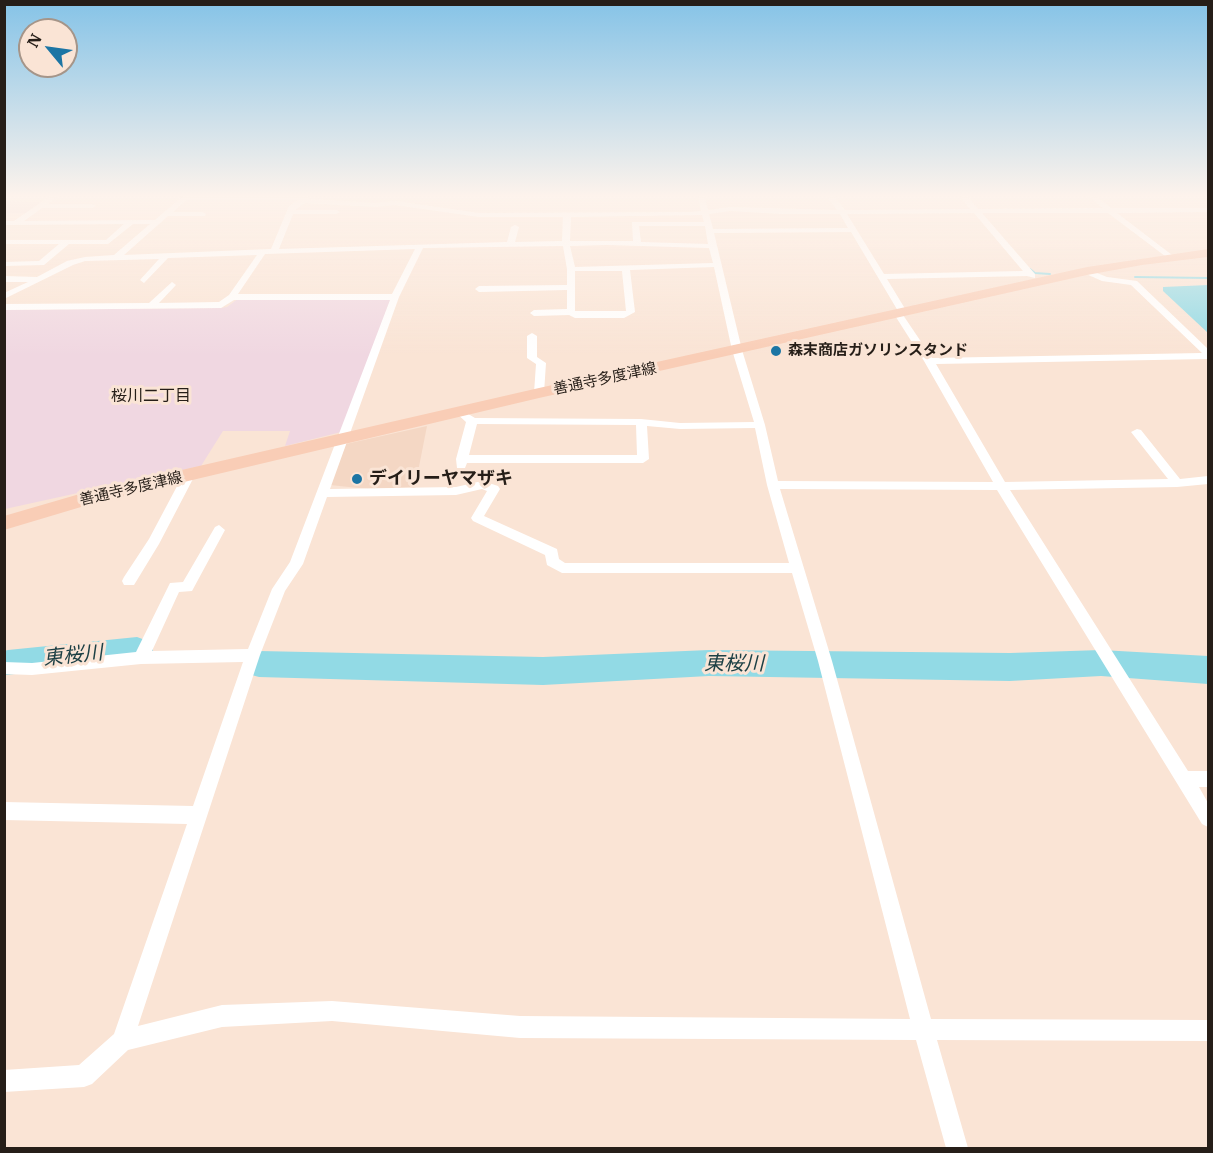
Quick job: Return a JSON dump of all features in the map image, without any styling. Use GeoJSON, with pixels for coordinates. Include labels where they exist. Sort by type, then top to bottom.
{"type":"FeatureCollection","features":[{"type":"Feature","properties":{"kind":"main road","name":"善通寺多度津線"},"geometry":{"type":"LineString","coordinates":[[4,521],[342,439],[466,416],[539,393],[901,313],[1033,278],[1209,253]]}},
{"type":"Feature","properties":{"kind":"street"},"geometry":{"type":"LineString","coordinates":[[4,264],[41,263],[59,249]]}},
{"type":"Feature","properties":{"kind":"street"},"geometry":{"type":"LineString","coordinates":[[117,257],[126,249]]}},
{"type":"Feature","properties":{"kind":"street"},"geometry":{"type":"LineString","coordinates":[[4,297],[78,260],[352,249]]}},
{"type":"Feature","properties":{"kind":"street"},"geometry":{"type":"LineString","coordinates":[[122,1041],[253,655],[279,589],[296,564],[395,297],[419,249]]}},
{"type":"Feature","properties":{"kind":"street"},"geometry":{"type":"LineString","coordinates":[[567,249],[571,269],[571,312]]}},
{"type":"Feature","properties":{"kind":"street"},"geometry":{"type":"LineString","coordinates":[[713,249],[773,485],[799,568],[957,1149]]}},
{"type":"Feature","properties":{"kind":"street"},"geometry":{"type":"LineString","coordinates":[[864,249],[1001,486],[1209,818]]}},
{"type":"Feature","properties":{"kind":"street"},"geometry":{"type":"LineString","coordinates":[[1008,249],[1033,278]]}},
{"type":"Feature","properties":{"kind":"street"},"geometry":{"type":"LineString","coordinates":[[1158,249],[1169,257]]}},
{"type":"Feature","properties":{"kind":"street"},"geometry":{"type":"LineString","coordinates":[[4,307],[221,305],[232,297],[262,253]]}},
{"type":"Feature","properties":{"kind":"street"},"geometry":{"type":"LineString","coordinates":[[144,279],[167,255]]}},
{"type":"Feature","properties":{"kind":"street"},"geometry":{"type":"LineString","coordinates":[[571,269],[716,265]]}},
{"type":"Feature","properties":{"kind":"street"},"geometry":{"type":"LineString","coordinates":[[534,312],[624,315],[631,312],[626,269]]}},
{"type":"Feature","properties":{"kind":"street"},"geometry":{"type":"LineString","coordinates":[[1087,272],[1105,279],[1134,283],[1209,355]]}},
{"type":"Feature","properties":{"kind":"street"},"geometry":{"type":"LineString","coordinates":[[881,276],[1033,278]]}},
{"type":"Feature","properties":{"kind":"street"},"geometry":{"type":"LineString","coordinates":[[4,279],[38,279]]}},
{"type":"Feature","properties":{"kind":"street"},"geometry":{"type":"LineString","coordinates":[[152,306],[172,285]]}},
{"type":"Feature","properties":{"kind":"street"},"geometry":{"type":"LineString","coordinates":[[479,289],[572,287]]}},
{"type":"Feature","properties":{"kind":"street"},"geometry":{"type":"LineString","coordinates":[[232,297],[395,297]]}},
{"type":"Feature","properties":{"kind":"street"},"geometry":{"type":"LineString","coordinates":[[532,336],[532,358],[541,363],[539,393]]}},
{"type":"Feature","properties":{"kind":"street"},"geometry":{"type":"LineString","coordinates":[[929,361],[1209,355]]}},
{"type":"Feature","properties":{"kind":"street"},"geometry":{"type":"LineString","coordinates":[[641,422],[643,459],[461,463],[466,416],[641,422],[680,426],[759,425]]}},
{"type":"Feature","properties":{"kind":"street"},"geometry":{"type":"LineString","coordinates":[[1137,432],[1144,448],[1177,483]]}},
{"type":"Feature","properties":{"kind":"street"},"geometry":{"type":"LineString","coordinates":[[129,580],[154,542],[189,475]]}},
{"type":"Feature","properties":{"kind":"street"},"geometry":{"type":"LineString","coordinates":[[773,485],[1001,486],[1177,483],[1209,480]]}},
{"type":"Feature","properties":{"kind":"street"},"geometry":{"type":"LineString","coordinates":[[322,493],[456,491],[482,485],[494,489],[477,518],[552,552],[552,561],[562,568],[799,568]]}},
{"type":"Feature","properties":{"kind":"street"},"geometry":{"type":"LineString","coordinates":[[141,658],[175,587],[187,587],[219,530]]}},
{"type":"Feature","properties":{"kind":"street"},"geometry":{"type":"LineString","coordinates":[[4,669],[33,669],[141,658],[253,655]]}},
{"type":"Feature","properties":{"kind":"street"},"geometry":{"type":"LineString","coordinates":[[1184,779],[1209,779]]}},
{"type":"Feature","properties":{"kind":"street"},"geometry":{"type":"LineString","coordinates":[[4,811],[198,815]]}},
{"type":"Feature","properties":{"kind":"street"},"geometry":{"type":"LineString","coordinates":[[4,1081],[84,1076],[122,1041],[222,1016],[332,1011],[520,1027],[1209,1031]]}},
{"type":"Feature","properties":{"kind":"shaded area"},"geometry":{"type":"Polygon","coordinates":[[[239,298],[391,299],[341,432],[285,446],[290,431],[223,431],[201,466],[5,509],[4,310],[221,308],[227,307],[239,298]]]}},
{"type":"Feature","properties":{"kind":"shaded area"},"geometry":{"type":"Polygon","coordinates":[[[427,426],[415,487],[368,489],[330,485],[346,444],[427,426]]]}},
{"type":"Feature","properties":{"kind":"water"},"geometry":{"type":"Polygon","coordinates":[[[1208,285],[1208,333],[1163,291],[1163,287],[1208,285]]]}},
{"type":"Feature","properties":{"kind":"waterway"},"geometry":{"type":"LineString","coordinates":[[1030,269],[1035,273],[1050,274]]}},
{"type":"Feature","properties":{"kind":"waterway"},"geometry":{"type":"LineString","coordinates":[[1135,277],[1208,278]]}},
{"type":"Feature","properties":{"kind":"waterway","name":"東桜川"},"geometry":{"type":"LineString","coordinates":[[8,663],[137,650]]}},
{"type":"Feature","properties":{"kind":"waterway","name":"東桜川"},"geometry":{"type":"LineString","coordinates":[[259,664],[543,671],[709,663],[1010,667],[1101,663],[1208,670]]}},
{"type":"Feature","properties":{"kind":"place","name":"森末商店ガソリンスタンド"},"geometry":{"type":"Point","coordinates":[776,351]}},
{"type":"Feature","properties":{"kind":"place","name":"デイリーヤマザキ"},"geometry":{"type":"Point","coordinates":[357,479]}},
{"type":"Feature","properties":{"kind":"district","name":"桜川二丁目"},"geometry":{"type":"Point","coordinates":[151,396]}}]}
